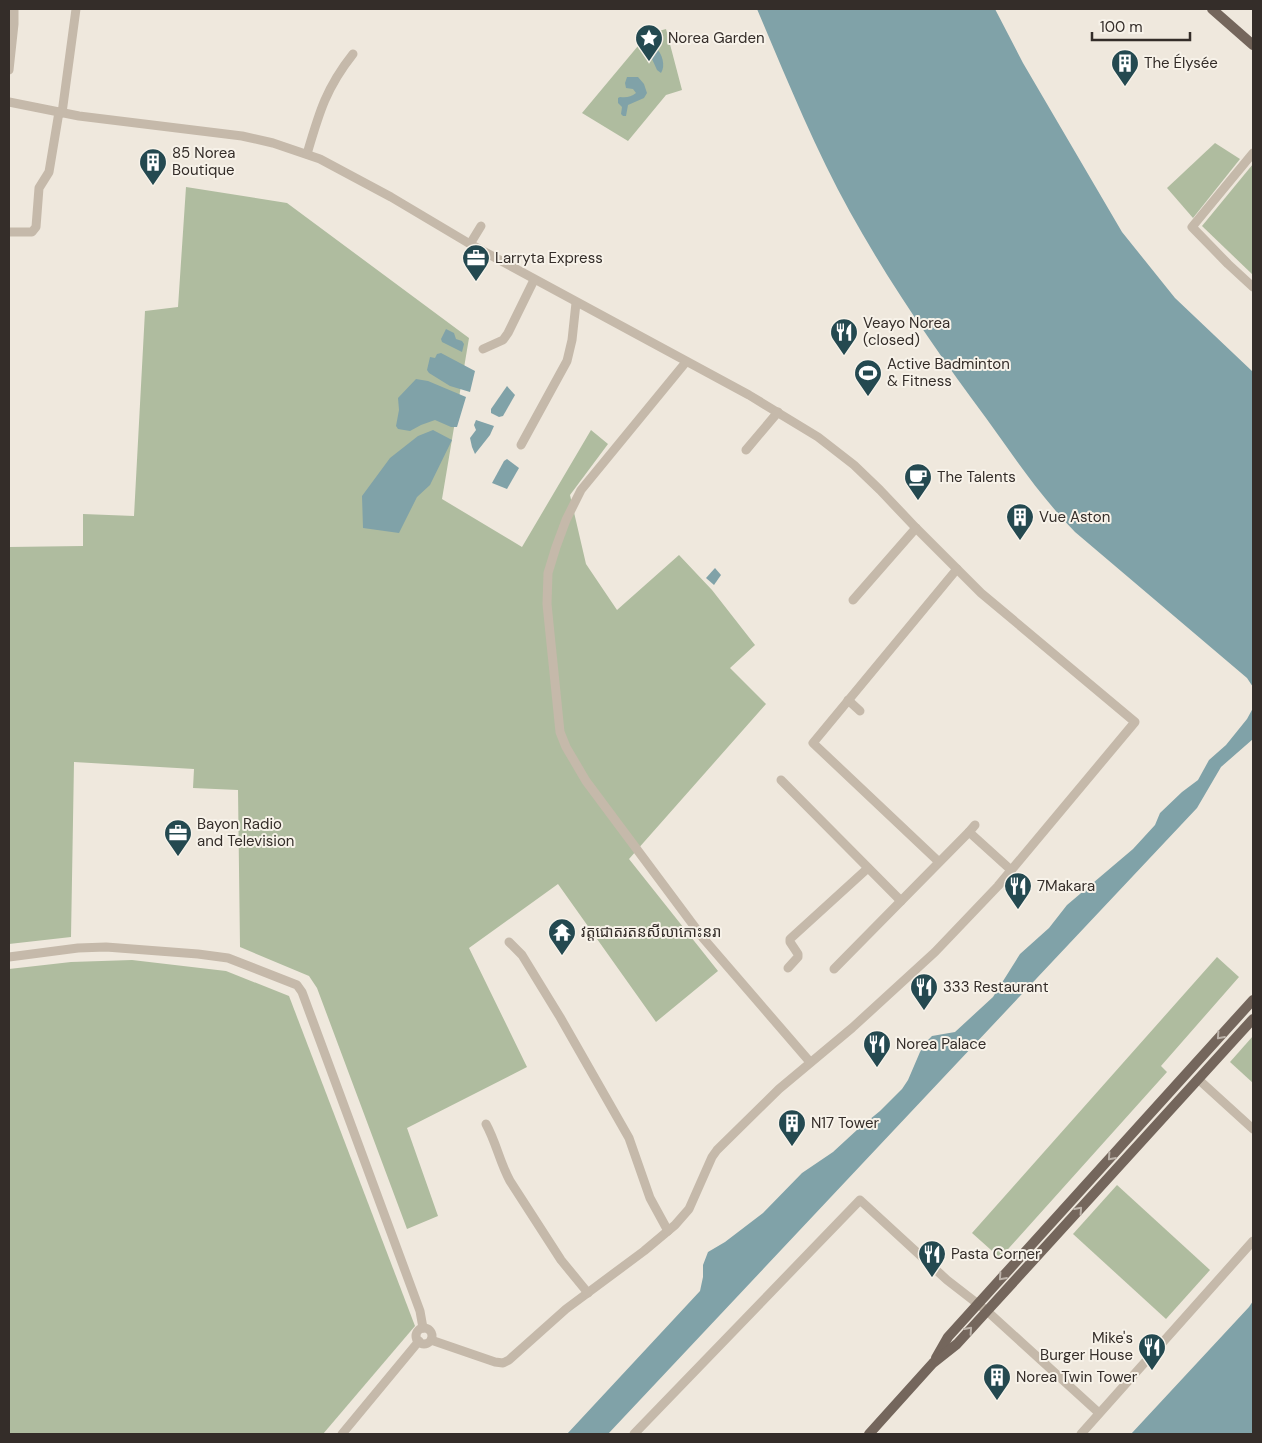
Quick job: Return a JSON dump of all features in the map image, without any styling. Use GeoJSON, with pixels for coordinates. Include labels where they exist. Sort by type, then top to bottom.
{"type":"FeatureCollection","features":[{"type":"Feature","properties":{"kind":"main road"},"geometry":{"type":"LineString","coordinates":[[1212,9],[1252,42]]}},
{"type":"Feature","properties":{"kind":"main road"},"geometry":{"type":"LineString","coordinates":[[933,1363],[948,1336],[1253,1000]]}},
{"type":"Feature","properties":{"kind":"main road"},"geometry":{"type":"LineString","coordinates":[[869,1434],[933,1363],[957,1344],[1253,1019]]}},
{"type":"Feature","properties":{"kind":"street"},"geometry":{"type":"LineString","coordinates":[[9,70],[14,9]]}},
{"type":"Feature","properties":{"kind":"street"},"geometry":{"type":"LineString","coordinates":[[9,232],[32,232],[36,227],[39,188],[49,172],[76,9]]}},
{"type":"Feature","properties":{"kind":"street"},"geometry":{"type":"LineString","coordinates":[[307,154],[328,90],[341,68],[353,54]]}},
{"type":"Feature","properties":{"kind":"street"},"geometry":{"type":"LineString","coordinates":[[9,102],[100,119],[242,136],[273,143],[320,159],[391,197],[534,280],[778,412],[818,437],[854,465],[880,490],[980,593],[1135,722],[1010,870],[935,952],[852,1028],[779,1090],[714,1153],[689,1209],[668,1231],[566,1308],[509,1360],[495,1362],[431,1340]]}},
{"type":"Feature","properties":{"kind":"street"},"geometry":{"type":"LineString","coordinates":[[1253,153],[1192,227],[1253,287]]}},
{"type":"Feature","properties":{"kind":"street"},"geometry":{"type":"LineString","coordinates":[[470,244],[481,226]]}},
{"type":"Feature","properties":{"kind":"street"},"geometry":{"type":"LineString","coordinates":[[482,349],[503,340],[534,280]]}},
{"type":"Feature","properties":{"kind":"street"},"geometry":{"type":"LineString","coordinates":[[521,445],[566,361],[572,340],[576,303]]}},
{"type":"Feature","properties":{"kind":"street"},"geometry":{"type":"LineString","coordinates":[[686,362],[581,490],[566,520],[556,547],[548,573],[547,604],[560,732],[566,747],[586,781],[692,922],[810,1062]]}},
{"type":"Feature","properties":{"kind":"street"},"geometry":{"type":"LineString","coordinates":[[746,450],[778,412]]}},
{"type":"Feature","properties":{"kind":"street"},"geometry":{"type":"LineString","coordinates":[[853,600],[916,528]]}},
{"type":"Feature","properties":{"kind":"street"},"geometry":{"type":"LineString","coordinates":[[939,862],[813,743],[957,569]]}},
{"type":"Feature","properties":{"kind":"street"},"geometry":{"type":"LineString","coordinates":[[848,700],[860,711]]}},
{"type":"Feature","properties":{"kind":"street"},"geometry":{"type":"LineString","coordinates":[[781,780],[900,901]]}},
{"type":"Feature","properties":{"kind":"street"},"geometry":{"type":"LineString","coordinates":[[834,968],[972,828],[1010,870]]}},
{"type":"Feature","properties":{"kind":"street"},"geometry":{"type":"LineString","coordinates":[[788,968],[798,957],[790,939],[868,868]]}},
{"type":"Feature","properties":{"kind":"street"},"geometry":{"type":"LineString","coordinates":[[509,942],[522,955],[597,1080],[629,1138],[650,1198],[660,1220],[668,1231]]}},
{"type":"Feature","properties":{"kind":"street"},"geometry":{"type":"LineString","coordinates":[[9,957],[78,948],[106,947],[180,952],[228,958],[297,985],[302,992],[420,1311],[423,1328]]}},
{"type":"Feature","properties":{"kind":"street"},"geometry":{"type":"LineString","coordinates":[[1198,1079],[1253,1129]]}},
{"type":"Feature","properties":{"kind":"street"},"geometry":{"type":"LineString","coordinates":[[486,1124],[510,1181],[561,1260],[588,1293]]}},
{"type":"Feature","properties":{"kind":"street"},"geometry":{"type":"LineString","coordinates":[[634,1434],[860,1200],[947,1280],[987,1311],[1099,1413]]}},
{"type":"Feature","properties":{"kind":"street"},"geometry":{"type":"LineString","coordinates":[[1081,1434],[1253,1241]]}},
{"type":"Feature","properties":{"kind":"street"},"geometry":{"type":"LineString","coordinates":[[423,1328],[430,1331],[431,1340]]}},
{"type":"Feature","properties":{"kind":"street"},"geometry":{"type":"LineString","coordinates":[[342,1434],[418,1341],[417,1333],[423,1328]]}},
{"type":"Feature","properties":{"kind":"street"},"geometry":{"type":"LineString","coordinates":[[418,1341],[425,1344],[431,1340]]}},
{"type":"Feature","properties":{"kind":"green space","name":"Norea Garden"},"geometry":{"type":"Polygon","coordinates":[[[666,29],[682,90],[666,95],[628,141],[582,113],[648,34],[666,29]]]}},
{"type":"Feature","properties":{"kind":"green space"},"geometry":{"type":"Polygon","coordinates":[[[1215,143],[1240,159],[1193,218],[1167,188],[1215,143]]]}},
{"type":"Feature","properties":{"kind":"green space"},"geometry":{"type":"Polygon","coordinates":[[[1253,164],[1253,275],[1202,226],[1253,164]]]}},
{"type":"Feature","properties":{"kind":"green space"},"geometry":{"type":"Polygon","coordinates":[[[186,187],[287,203],[469,338],[442,499],[522,547],[591,430],[608,444],[570,495],[586,564],[617,610],[679,555],[712,590],[755,645],[730,668],[766,704],[629,859],[718,971],[656,1022],[558,884],[469,948],[527,1067],[407,1128],[438,1216],[407,1229],[317,988],[309,976],[240,947],[238,790],[193,788],[194,769],[74,762],[71,937],[9,944],[9,547],[83,546],[83,514],[134,516],[145,311],[178,307],[186,187]]]}},
{"type":"Feature","properties":{"kind":"green space"},"geometry":{"type":"Polygon","coordinates":[[[1217,957],[1239,977],[1161,1066],[1167,1072],[1000,1258],[972,1233],[1217,957]]]}},
{"type":"Feature","properties":{"kind":"green space"},"geometry":{"type":"Polygon","coordinates":[[[132,960],[226,971],[289,996],[415,1326],[323,1434],[9,1434],[9,969],[71,962],[132,960]]]}},
{"type":"Feature","properties":{"kind":"green space"},"geometry":{"type":"Polygon","coordinates":[[[1253,1036],[1253,1083],[1230,1062],[1253,1036]]]}},
{"type":"Feature","properties":{"kind":"green space"},"geometry":{"type":"Polygon","coordinates":[[[1117,1185],[1210,1270],[1166,1319],[1073,1234],[1117,1185]]]}},
{"type":"Feature","properties":{"kind":"water"},"geometry":{"type":"Polygon","coordinates":[[[757,9],[995,9],[1023,63],[1122,232],[1175,298],[1253,372],[1253,687],[1247,678],[1075,532],[1039,491],[932,343],[865,239],[812,137],[757,9]]]}},
{"type":"Feature","properties":{"kind":"water"},"geometry":{"type":"Polygon","coordinates":[[[656,48],[663,60],[661,73],[657,70],[652,59],[645,57],[646,52],[656,48]]]}},
{"type":"Feature","properties":{"kind":"water"},"geometry":{"type":"Polygon","coordinates":[[[627,77],[638,77],[644,84],[647,93],[644,98],[628,105],[626,116],[623,116],[618,98],[628,97],[636,93],[633,89],[626,88],[627,77]]]}},
{"type":"Feature","properties":{"kind":"water"},"geometry":{"type":"Polygon","coordinates":[[[446,329],[454,333],[456,339],[462,341],[464,344],[462,352],[442,342],[441,339],[446,329]]]}},
{"type":"Feature","properties":{"kind":"water"},"geometry":{"type":"Polygon","coordinates":[[[441,353],[475,371],[470,392],[450,386],[429,373],[427,370],[430,357],[435,358],[437,354],[441,353]]]}},
{"type":"Feature","properties":{"kind":"water"},"geometry":{"type":"Polygon","coordinates":[[[416,379],[428,381],[466,397],[457,427],[451,427],[435,420],[410,431],[398,429],[396,426],[399,410],[398,398],[416,379]]]}},
{"type":"Feature","properties":{"kind":"water"},"geometry":{"type":"Polygon","coordinates":[[[507,386],[515,395],[503,416],[499,417],[491,413],[491,409],[507,386]]]}},
{"type":"Feature","properties":{"kind":"water"},"geometry":{"type":"Polygon","coordinates":[[[476,420],[494,426],[490,435],[475,454],[470,438],[476,430],[474,425],[476,420]]]}},
{"type":"Feature","properties":{"kind":"water"},"geometry":{"type":"Polygon","coordinates":[[[433,430],[452,440],[430,485],[417,497],[399,533],[363,528],[362,496],[390,458],[418,436],[433,430]]]}},
{"type":"Feature","properties":{"kind":"water"},"geometry":{"type":"Polygon","coordinates":[[[507,459],[519,468],[507,489],[492,483],[507,459]]]}},
{"type":"Feature","properties":{"kind":"water"},"geometry":{"type":"Polygon","coordinates":[[[715,568],[721,575],[714,585],[706,578],[715,568]]]}},
{"type":"Feature","properties":{"kind":"water"},"geometry":{"type":"Polygon","coordinates":[[[1253,708],[1253,739],[1221,767],[1197,808],[608,1434],[567,1434],[700,1291],[703,1265],[708,1252],[725,1242],[763,1213],[802,1173],[833,1152],[880,1111],[902,1089],[927,1041],[932,1036],[955,1032],[993,997],[1020,954],[1049,928],[1067,905],[1133,849],[1155,825],[1160,813],[1198,780],[1209,760],[1226,745],[1247,719],[1253,708]]]}},
{"type":"Feature","properties":{"kind":"water"},"geometry":{"type":"Polygon","coordinates":[[[1253,1301],[1253,1434],[1131,1434],[1249,1307],[1253,1301]]]}},
{"type":"Feature","properties":{"kind":"place","name":"Norea Garden"},"geometry":{"type":"Point","coordinates":[649,62]}},
{"type":"Feature","properties":{"kind":"place","name":"The Élysée"},"geometry":{"type":"Point","coordinates":[1125,87]}},
{"type":"Feature","properties":{"kind":"place","name":"85 Norea Boutique"},"geometry":{"type":"Point","coordinates":[153,186]}},
{"type":"Feature","properties":{"kind":"place","name":"Larryta Express"},"geometry":{"type":"Point","coordinates":[476,282]}},
{"type":"Feature","properties":{"kind":"place","name":"Veayo Norea (closed)"},"geometry":{"type":"Point","coordinates":[844,356]}},
{"type":"Feature","properties":{"kind":"place","name":"Active Badminton & Fitness"},"geometry":{"type":"Point","coordinates":[868,397]}},
{"type":"Feature","properties":{"kind":"place","name":"The Talents"},"geometry":{"type":"Point","coordinates":[918,501]}},
{"type":"Feature","properties":{"kind":"place","name":"Vue Aston"},"geometry":{"type":"Point","coordinates":[1020,541]}},
{"type":"Feature","properties":{"kind":"place","name":"Bayon Radio and Television"},"geometry":{"type":"Point","coordinates":[178,857]}},
{"type":"Feature","properties":{"kind":"place","name":"7Makara"},"geometry":{"type":"Point","coordinates":[1018,910]}},
{"type":"Feature","properties":{"kind":"place","name":"វត្តជោតរតនសីលាកោះនរា"},"geometry":{"type":"Point","coordinates":[562,956]}},
{"type":"Feature","properties":{"kind":"place","name":"333 Restaurant"},"geometry":{"type":"Point","coordinates":[924,1011]}},
{"type":"Feature","properties":{"kind":"place","name":"Norea Palace"},"geometry":{"type":"Point","coordinates":[877,1068]}},
{"type":"Feature","properties":{"kind":"place","name":"N17 Tower"},"geometry":{"type":"Point","coordinates":[792,1147]}},
{"type":"Feature","properties":{"kind":"place","name":"Pasta Corner"},"geometry":{"type":"Point","coordinates":[932,1278]}},
{"type":"Feature","properties":{"kind":"place","name":"Mike's Burger House"},"geometry":{"type":"Point","coordinates":[1152,1371]}},
{"type":"Feature","properties":{"kind":"place","name":"Norea Twin Tower"},"geometry":{"type":"Point","coordinates":[997,1401]}}]}
